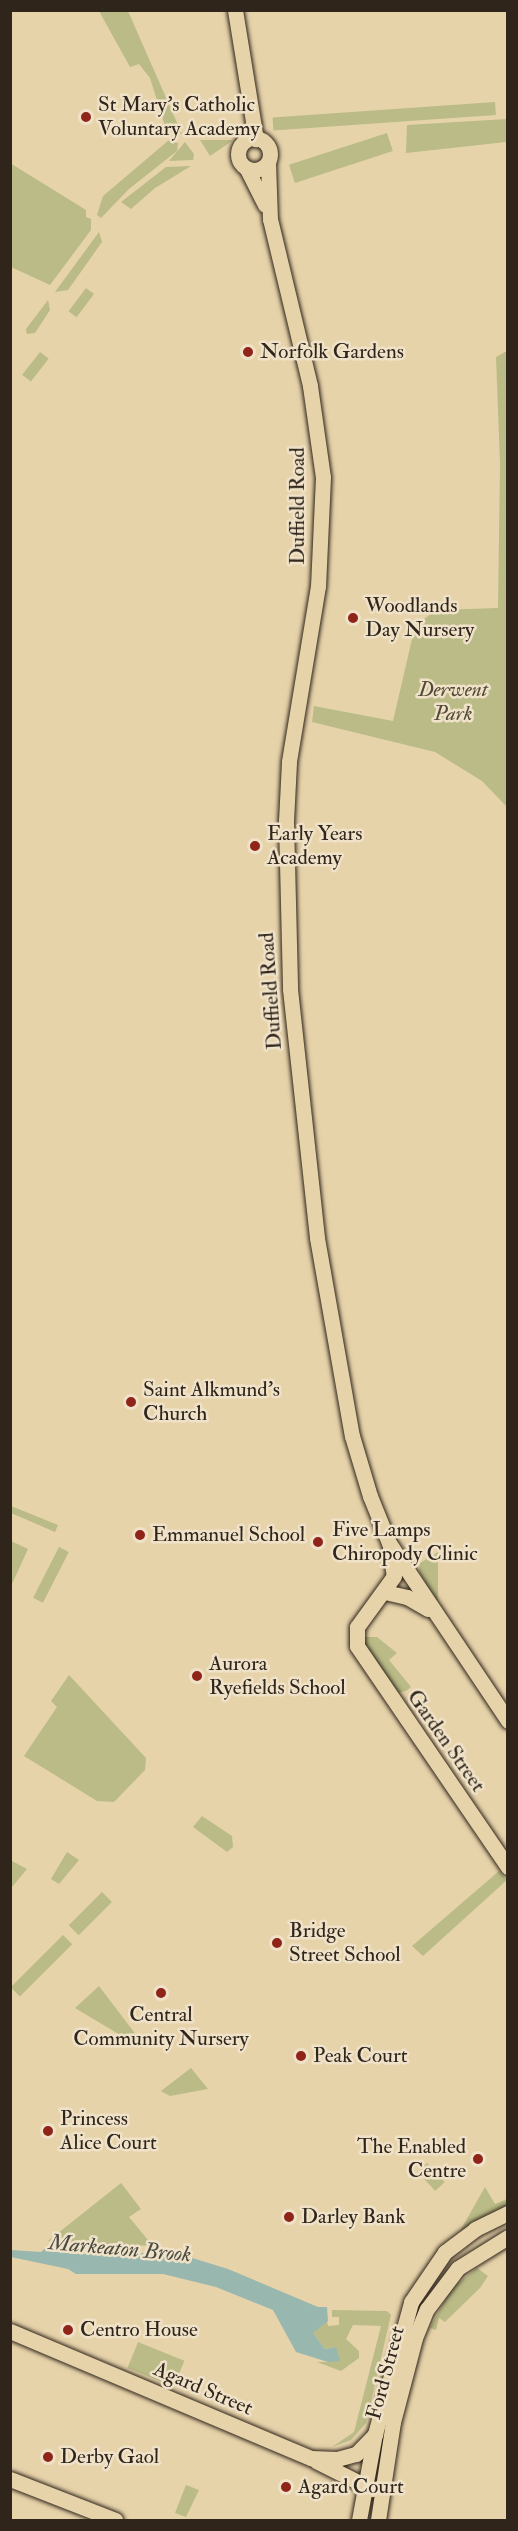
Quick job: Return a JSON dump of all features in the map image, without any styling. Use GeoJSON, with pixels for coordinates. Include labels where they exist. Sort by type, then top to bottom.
{"type":"FeatureCollection","features":[{"type":"Feature","properties":{"kind":"main road"},"geometry":{"type":"LineString","coordinates":[[235,10],[256,139]]}},
{"type":"Feature","properties":{"kind":"main road"},"geometry":{"type":"LineString","coordinates":[[256,139],[268,145],[268,163],[257,170],[247,169],[240,160],[239,150],[244,142],[256,139]]}},
{"type":"Feature","properties":{"kind":"main road","name":"Duffield Road"},"geometry":{"type":"LineString","coordinates":[[268,163],[270,219]]}},
{"type":"Feature","properties":{"kind":"main road","name":"Duffield Road"},"geometry":{"type":"LineString","coordinates":[[247,169],[270,219],[310,386],[323,477],[318,586],[287,783],[290,989],[307,1173],[352,1436],[389,1543],[430,1610],[507,1721]]}},
{"type":"Feature","properties":{"kind":"main road"},"geometry":{"type":"LineString","coordinates":[[389,1543],[394,1576],[385,1592],[407,1597],[430,1610]]}},
{"type":"Feature","properties":{"kind":"main road","name":"Garden Street"},"geometry":{"type":"LineString","coordinates":[[385,1592],[360,1623],[356,1635],[375,1676],[507,1867]]}},
{"type":"Feature","properties":{"kind":"main road"},"geometry":{"type":"LineString","coordinates":[[459,2241],[507,2213]]}},
{"type":"Feature","properties":{"kind":"main road"},"geometry":{"type":"LineString","coordinates":[[459,2241],[507,2223]]}},
{"type":"Feature","properties":{"kind":"main road","name":"Ford Street"},"geometry":{"type":"LineString","coordinates":[[378,2520],[391,2431],[415,2338],[434,2296],[475,2254],[507,2238]]}},
{"type":"Feature","properties":{"kind":"main road","name":"Ford Street"},"geometry":{"type":"LineString","coordinates":[[358,2520],[375,2434],[402,2325],[419,2286],[445,2252],[459,2241]]}},
{"type":"Feature","properties":{"kind":"main road","name":"Agard Street"},"geometry":{"type":"LineString","coordinates":[[10,2331],[310,2458],[343,2458],[356,2454],[375,2434]]}},
{"type":"Feature","properties":{"kind":"main road"},"geometry":{"type":"LineString","coordinates":[[310,2458],[364,2485],[378,2494],[380,2500]]}},
{"type":"Feature","properties":{"kind":"main road"},"geometry":{"type":"LineString","coordinates":[[10,2479],[115,2520]]}},
{"type":"Feature","properties":{"kind":"green space"},"geometry":{"type":"Polygon","coordinates":[[[99,11],[128,11],[182,134],[166,129],[150,78],[139,64],[130,67],[99,11]]]}},
{"type":"Feature","properties":{"kind":"green space"},"geometry":{"type":"Polygon","coordinates":[[[495,102],[496,115],[273,131],[273,118],[495,102]]]}},
{"type":"Feature","properties":{"kind":"green space"},"geometry":{"type":"Polygon","coordinates":[[[507,119],[507,147],[506,142],[406,153],[407,125],[507,119]]]}},
{"type":"Feature","properties":{"kind":"green space"},"geometry":{"type":"Polygon","coordinates":[[[387,133],[393,151],[295,183],[289,165],[387,133]]]}},
{"type":"Feature","properties":{"kind":"green space"},"geometry":{"type":"Polygon","coordinates":[[[169,140],[178,143],[177,151],[129,189],[101,218],[97,215],[103,196],[169,140]]]}},
{"type":"Feature","properties":{"kind":"green space"},"geometry":{"type":"Polygon","coordinates":[[[200,140],[231,140],[232,141],[210,156],[200,140]]]}},
{"type":"Feature","properties":{"kind":"green space"},"geometry":{"type":"Polygon","coordinates":[[[185,142],[194,154],[193,160],[169,161],[185,142]]]}},
{"type":"Feature","properties":{"kind":"green space"},"geometry":{"type":"Polygon","coordinates":[[[10,163],[86,210],[86,217],[91,219],[91,230],[50,285],[11,267],[10,163]]]}},
{"type":"Feature","properties":{"kind":"green space"},"geometry":{"type":"Polygon","coordinates":[[[191,166],[155,188],[131,209],[121,202],[166,167],[191,166]]]}},
{"type":"Feature","properties":{"kind":"green space"},"geometry":{"type":"Polygon","coordinates":[[[99,232],[102,242],[68,290],[55,292],[99,232]]]}},
{"type":"Feature","properties":{"kind":"green space"},"geometry":{"type":"Polygon","coordinates":[[[86,288],[94,294],[77,317],[69,311],[86,288]]]}},
{"type":"Feature","properties":{"kind":"green space"},"geometry":{"type":"Polygon","coordinates":[[[48,300],[50,310],[35,333],[27,334],[26,329],[48,300]]]}},
{"type":"Feature","properties":{"kind":"green space","name":"Derwent Park"},"geometry":{"type":"Polygon","coordinates":[[[507,351],[507,807],[482,781],[435,752],[312,722],[314,706],[393,721],[415,626],[436,610],[498,608],[500,464],[496,357],[507,351]]]}},
{"type":"Feature","properties":{"kind":"green space"},"geometry":{"type":"Polygon","coordinates":[[[40,352],[49,359],[31,382],[22,375],[40,352]]]}},
{"type":"Feature","properties":{"kind":"green space"},"geometry":{"type":"Polygon","coordinates":[[[11,1506],[58,1525],[55,1532],[11,1513],[11,1506]]]}},
{"type":"Feature","properties":{"kind":"green space"},"geometry":{"type":"Polygon","coordinates":[[[11,1541],[28,1549],[11,1586],[11,1541]]]}},
{"type":"Feature","properties":{"kind":"green space"},"geometry":{"type":"Polygon","coordinates":[[[59,1547],[69,1552],[43,1603],[33,1598],[59,1547]]]}},
{"type":"Feature","properties":{"kind":"green space"},"geometry":{"type":"Polygon","coordinates":[[[438,1552],[438,1600],[436,1601],[419,1571],[420,1563],[438,1552]]]}},
{"type":"Feature","properties":{"kind":"green space"},"geometry":{"type":"Polygon","coordinates":[[[363,1637],[377,1637],[397,1653],[389,1660],[411,1687],[397,1693],[364,1645],[363,1637]]]}},
{"type":"Feature","properties":{"kind":"green space"},"geometry":{"type":"Polygon","coordinates":[[[69,1675],[146,1758],[145,1770],[114,1802],[97,1801],[24,1756],[57,1707],[51,1701],[69,1675]]]}},
{"type":"Feature","properties":{"kind":"green space"},"geometry":{"type":"Polygon","coordinates":[[[202,1816],[232,1836],[233,1847],[227,1852],[193,1827],[202,1816]]]}},
{"type":"Feature","properties":{"kind":"green space"},"geometry":{"type":"Polygon","coordinates":[[[67,1852],[79,1860],[59,1884],[51,1879],[67,1852]]]}},
{"type":"Feature","properties":{"kind":"green space"},"geometry":{"type":"Polygon","coordinates":[[[10,1860],[27,1869],[12,1887],[11,1886],[10,1860]]]}},
{"type":"Feature","properties":{"kind":"green space"},"geometry":{"type":"Polygon","coordinates":[[[499,1871],[507,1880],[423,1956],[412,1946],[499,1871]]]}},
{"type":"Feature","properties":{"kind":"green space"},"geometry":{"type":"Polygon","coordinates":[[[102,1892],[112,1902],[79,1935],[69,1925],[102,1892]]]}},
{"type":"Feature","properties":{"kind":"green space"},"geometry":{"type":"Polygon","coordinates":[[[63,1935],[72,1944],[20,1997],[11,1987],[63,1935]]]}},
{"type":"Feature","properties":{"kind":"green space"},"geometry":{"type":"Polygon","coordinates":[[[99,1986],[143,2044],[142,2048],[75,2008],[99,1986]]]}},
{"type":"Feature","properties":{"kind":"green space"},"geometry":{"type":"Polygon","coordinates":[[[191,2068],[208,2089],[170,2096],[161,2091],[191,2068]]]}},
{"type":"Feature","properties":{"kind":"green space"},"geometry":{"type":"Polygon","coordinates":[[[427,2163],[445,2182],[435,2191],[417,2172],[427,2163]]]}},
{"type":"Feature","properties":{"kind":"green space"},"geometry":{"type":"Polygon","coordinates":[[[121,2183],[141,2209],[129,2217],[152,2245],[84,2249],[48,2241],[121,2183]]]}},
{"type":"Feature","properties":{"kind":"green space"},"geometry":{"type":"Polygon","coordinates":[[[485,2187],[495,2204],[507,2199],[507,2206],[460,2231],[485,2187]]]}},
{"type":"Feature","properties":{"kind":"green space"},"geometry":{"type":"Polygon","coordinates":[[[477,2268],[488,2276],[480,2288],[445,2322],[439,2318],[436,2330],[430,2328],[451,2289],[477,2268]]]}},
{"type":"Feature","properties":{"kind":"green space"},"geometry":{"type":"Polygon","coordinates":[[[332,2310],[387,2311],[391,2315],[366,2423],[351,2440],[332,2447],[354,2432],[381,2326],[353,2325],[346,2339],[359,2351],[359,2358],[341,2371],[317,2362],[328,2362],[336,2347],[325,2349],[313,2333],[327,2321],[328,2326],[339,2325],[339,2317],[332,2317],[332,2310]]]}},
{"type":"Feature","properties":{"kind":"green space"},"geometry":{"type":"Polygon","coordinates":[[[138,2342],[184,2361],[174,2387],[128,2368],[138,2342]]]}},
{"type":"Feature","properties":{"kind":"green space"},"geometry":{"type":"Polygon","coordinates":[[[186,2485],[199,2490],[186,2517],[175,2513],[186,2485]]]}},
{"type":"Feature","properties":{"kind":"water"},"geometry":{"type":"Polygon","coordinates":[[[46,2247],[73,2254],[176,2253],[228,2269],[318,2307],[327,2307],[328,2321],[313,2333],[325,2349],[336,2347],[340,2361],[328,2362],[296,2352],[273,2310],[216,2287],[163,2274],[76,2274],[68,2269],[11,2257],[11,2250],[41,2252],[46,2247]]]}},
{"type":"Feature","properties":{"kind":"place","name":"St Mary's Catholic Voluntary Academy"},"geometry":{"type":"Point","coordinates":[86,117]}},
{"type":"Feature","properties":{"kind":"place","name":"Norfolk Gardens"},"geometry":{"type":"Point","coordinates":[248,352]}},
{"type":"Feature","properties":{"kind":"place","name":"Woodlands Day Nursery"},"geometry":{"type":"Point","coordinates":[353,618]}},
{"type":"Feature","properties":{"kind":"place","name":"Early Years Academy"},"geometry":{"type":"Point","coordinates":[255,846]}},
{"type":"Feature","properties":{"kind":"place","name":"Saint Alkmund's Church"},"geometry":{"type":"Point","coordinates":[131,1402]}},
{"type":"Feature","properties":{"kind":"place","name":"Emmanuel School"},"geometry":{"type":"Point","coordinates":[140,1535]}},
{"type":"Feature","properties":{"kind":"place","name":"Five Lamps Chiropody Clinic"},"geometry":{"type":"Point","coordinates":[318,1542]}},
{"type":"Feature","properties":{"kind":"place","name":"Aurora Ryefields School"},"geometry":{"type":"Point","coordinates":[197,1676]}},
{"type":"Feature","properties":{"kind":"place","name":"Bridge Street School"},"geometry":{"type":"Point","coordinates":[277,1943]}},
{"type":"Feature","properties":{"kind":"place","name":"Central Community Nursery"},"geometry":{"type":"Point","coordinates":[161,1993]}},
{"type":"Feature","properties":{"kind":"place","name":"Peak Court"},"geometry":{"type":"Point","coordinates":[301,2056]}},
{"type":"Feature","properties":{"kind":"place","name":"Princess Alice Court"},"geometry":{"type":"Point","coordinates":[48,2131]}},
{"type":"Feature","properties":{"kind":"place","name":"The Enabled Centre"},"geometry":{"type":"Point","coordinates":[478,2159]}},
{"type":"Feature","properties":{"kind":"place","name":"Darley Bank"},"geometry":{"type":"Point","coordinates":[289,2217]}},
{"type":"Feature","properties":{"kind":"place","name":"Centro House"},"geometry":{"type":"Point","coordinates":[68,2330]}},
{"type":"Feature","properties":{"kind":"place","name":"Derby Gaol"},"geometry":{"type":"Point","coordinates":[48,2457]}},
{"type":"Feature","properties":{"kind":"place","name":"Agard Court"},"geometry":{"type":"Point","coordinates":[286,2487]}},
{"type":"Feature","properties":{"kind":"water label","name":"Markeaton Brook"},"geometry":{"type":"Point","coordinates":[120,2249]}}]}
